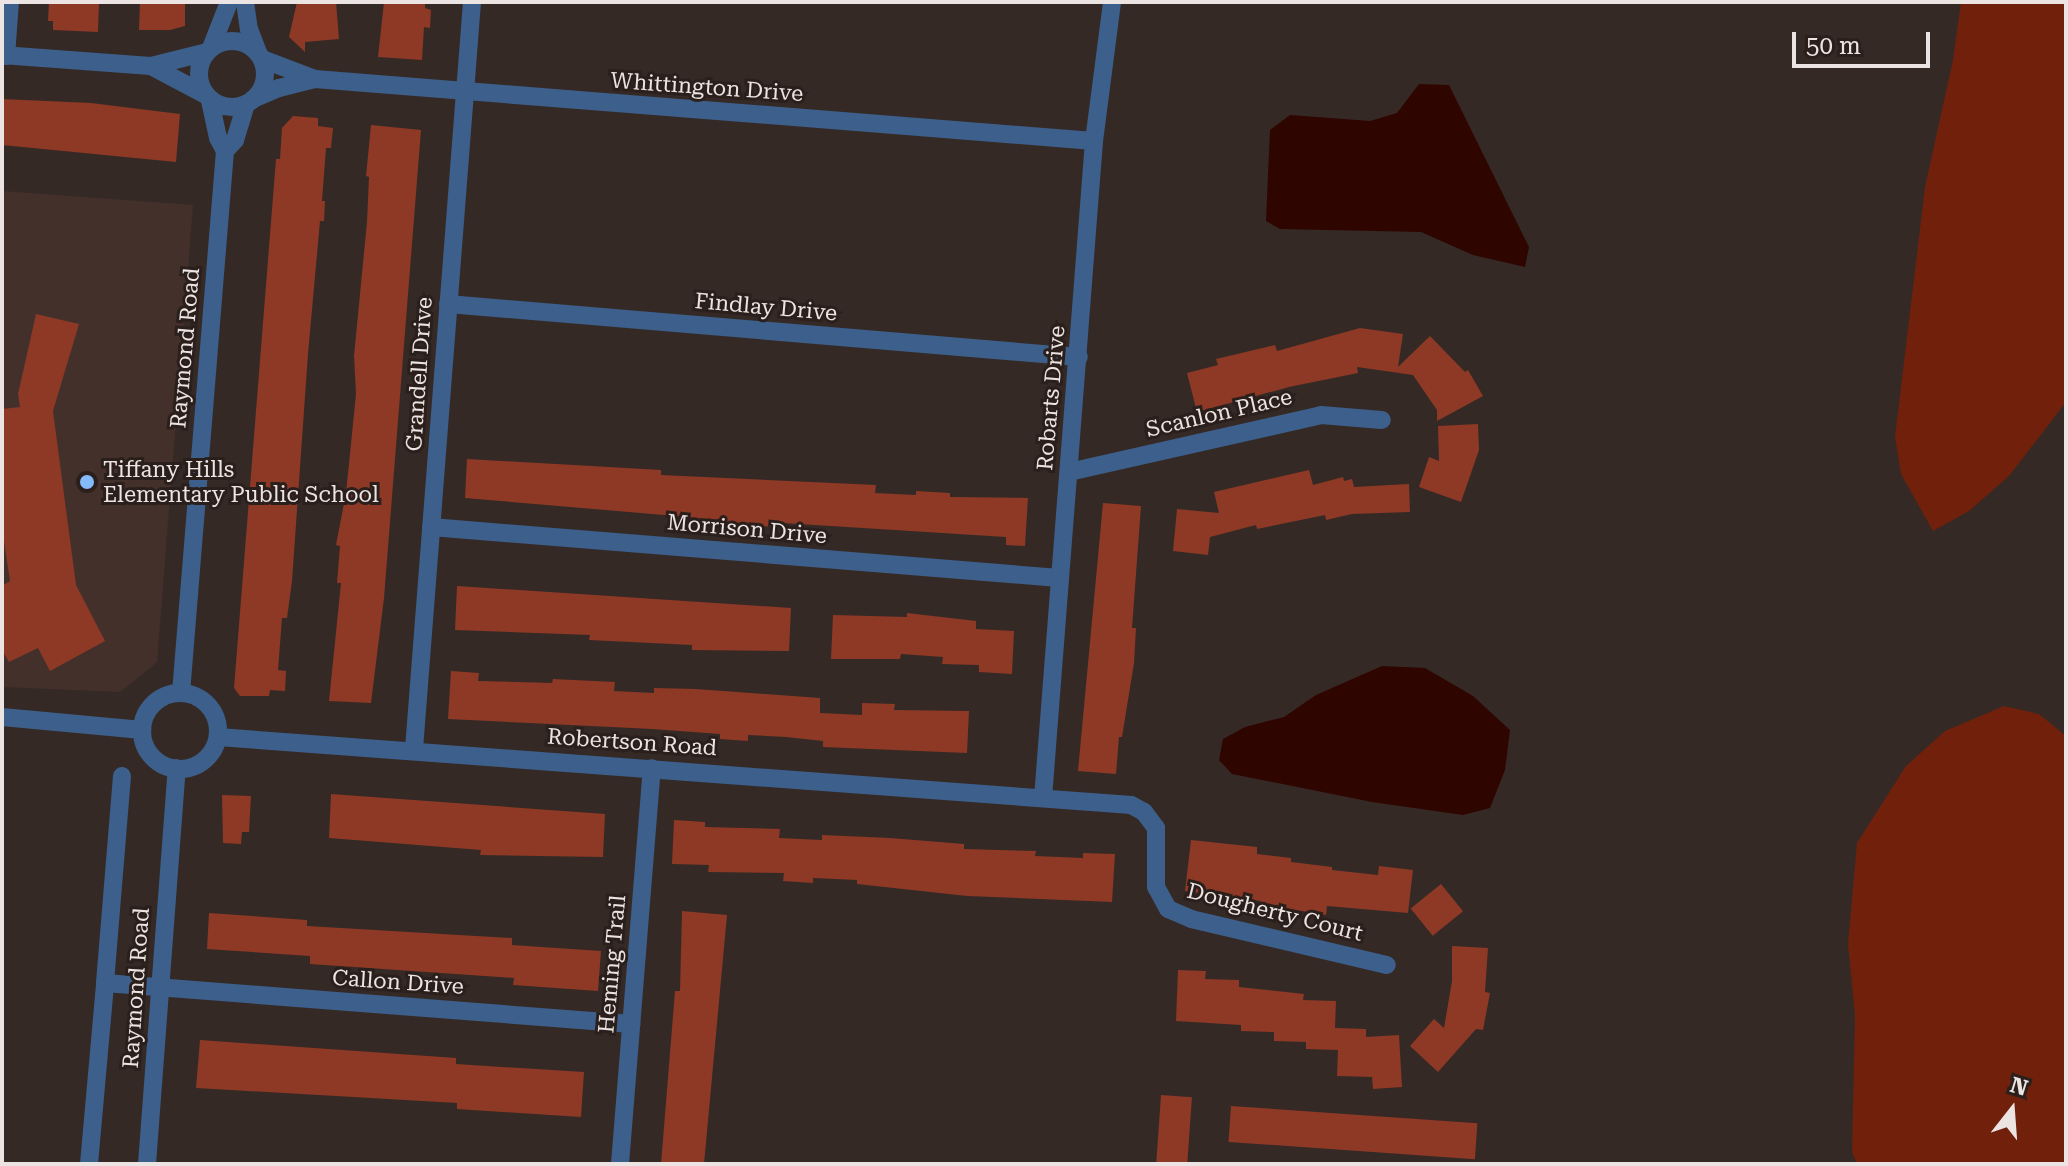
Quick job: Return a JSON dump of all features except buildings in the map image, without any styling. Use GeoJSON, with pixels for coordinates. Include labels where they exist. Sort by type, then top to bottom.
{"type":"FeatureCollection","features":[{"type":"Feature","properties":{"kind":"street"},"geometry":{"type":"LineString","coordinates":[[10,2],[4,55],[151,66],[235,40],[260,56]]}},
{"type":"Feature","properties":{"kind":"street"},"geometry":{"type":"LineString","coordinates":[[208,97],[198,73],[229,2]]}},
{"type":"Feature","properties":{"kind":"street"},"geometry":{"type":"LineString","coordinates":[[151,66],[227,107],[250,102],[264,85],[260,56],[245,2]]}},
{"type":"Feature","properties":{"kind":"street","name":"Grandell Drive"},"geometry":{"type":"LineString","coordinates":[[414,749],[472,2]]}},
{"type":"Feature","properties":{"kind":"street","name":"Robarts Drive"},"geometry":{"type":"LineString","coordinates":[[1043,798],[1094,141],[1112,2]]}},
{"type":"Feature","properties":{"kind":"street","name":"Whittington Drive"},"geometry":{"type":"LineString","coordinates":[[260,56],[315,79],[1094,141]]}},
{"type":"Feature","properties":{"kind":"street","name":"Whittington Drive"},"geometry":{"type":"LineString","coordinates":[[250,102],[315,79]]}},
{"type":"Feature","properties":{"kind":"street","name":"Raymond Road"},"geometry":{"type":"LineString","coordinates":[[181,693],[225,151],[218,138],[208,97]]}},
{"type":"Feature","properties":{"kind":"street","name":"Raymond Road"},"geometry":{"type":"LineString","coordinates":[[225,151],[235,140],[250,102]]}},
{"type":"Feature","properties":{"kind":"street","name":"Findlay Drive"},"geometry":{"type":"LineString","coordinates":[[448,304],[1079,357]]}},
{"type":"Feature","properties":{"kind":"street","name":"Scanlon Place"},"geometry":{"type":"LineString","coordinates":[[1069,472],[1321,415],[1382,420]]}},
{"type":"Feature","properties":{"kind":"street","name":"Morrison Drive"},"geometry":{"type":"LineString","coordinates":[[431,527],[1059,578]]}},
{"type":"Feature","properties":{"kind":"street"},"geometry":{"type":"LineString","coordinates":[[181,693],[193,695],[211,709],[217,720],[218,737],[210,754],[201,763],[177,768],[155,759],[148,750],[142,730],[151,707],[170,694],[181,693]]}},
{"type":"Feature","properties":{"kind":"street"},"geometry":{"type":"LineString","coordinates":[[2,717],[142,730]]}},
{"type":"Feature","properties":{"kind":"street","name":"Robertson Road"},"geometry":{"type":"LineString","coordinates":[[218,737],[414,749],[1043,798]]}},
{"type":"Feature","properties":{"kind":"street","name":"Raymond Road"},"geometry":{"type":"LineString","coordinates":[[147,1164],[177,768]]}},
{"type":"Feature","properties":{"kind":"street","name":"Heming Trail"},"geometry":{"type":"LineString","coordinates":[[620,1164],[652,768]]}},
{"type":"Feature","properties":{"kind":"street"},"geometry":{"type":"LineString","coordinates":[[89,1164],[122,776]]}},
{"type":"Feature","properties":{"kind":"street","name":"Dougherty Court"},"geometry":{"type":"LineString","coordinates":[[1043,798],[1131,805],[1144,812],[1158,835],[1156,887],[1160,900],[1178,915],[1387,965]]}},
{"type":"Feature","properties":{"kind":"street","name":"Callon Drive"},"geometry":{"type":"LineString","coordinates":[[105,983],[631,1024]]}},
{"type":"Feature","properties":{"kind":"shaded area"},"geometry":{"type":"Polygon","coordinates":[[[1961,2],[2066,2],[2066,402],[2009,476],[1969,511],[1933,531],[1901,474],[1895,437],[1925,187],[1953,60],[1961,2]]]}},
{"type":"Feature","properties":{"kind":"shaded area"},"geometry":{"type":"Polygon","coordinates":[[[1419,84],[1449,85],[1529,247],[1525,267],[1473,255],[1421,232],[1280,229],[1266,221],[1270,130],[1290,115],[1370,121],[1397,113],[1419,84]]]}},
{"type":"Feature","properties":{"kind":"shaded area","name":"Tiffany Hills Elementary Public School"},"geometry":{"type":"Polygon","coordinates":[[[2,191],[193,205],[157,662],[120,692],[2,687],[2,191]]]}},
{"type":"Feature","properties":{"kind":"shaded area"},"geometry":{"type":"Polygon","coordinates":[[[1382,666],[1425,668],[1473,696],[1510,730],[1505,770],[1490,808],[1463,815],[1372,802],[1232,774],[1219,760],[1223,739],[1245,727],[1284,717],[1316,695],[1382,666]]]}},
{"type":"Feature","properties":{"kind":"shaded area"},"geometry":{"type":"Polygon","coordinates":[[[2004,706],[2039,714],[2066,736],[2066,1164],[1857,1164],[1852,1152],[1855,1016],[1848,944],[1857,843],[1906,766],[1945,731],[2004,706]]]}},
{"type":"Feature","properties":{"kind":"place","name":"Tiffany Hills Elementary Public School"},"geometry":{"type":"Point","coordinates":[87,482]}}]}
